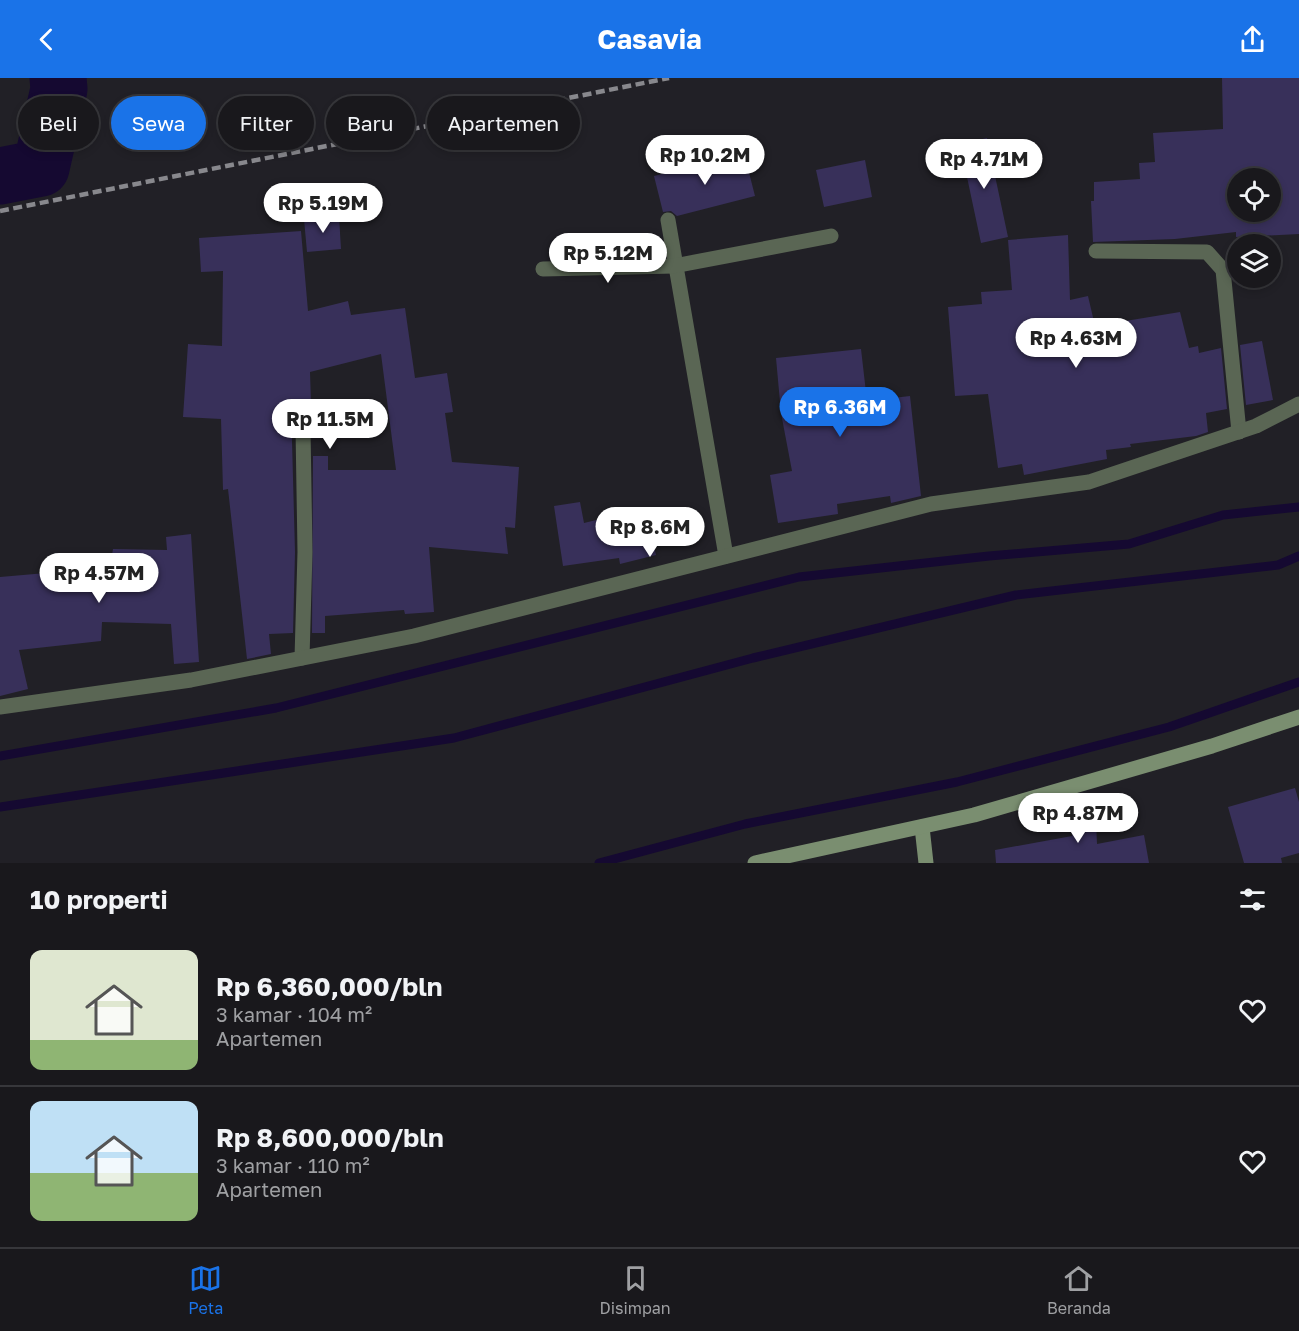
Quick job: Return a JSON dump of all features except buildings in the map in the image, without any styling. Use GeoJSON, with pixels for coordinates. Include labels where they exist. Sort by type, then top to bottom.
{"type":"FeatureCollection","features":[{"type":"Feature","properties":{"kind":"street"},"geometry":{"type":"LineString","coordinates":[[668,220],[674,266],[726,556]]}},
{"type":"Feature","properties":{"kind":"street"},"geometry":{"type":"LineString","coordinates":[[543,269],[674,266],[831,236]]}},
{"type":"Feature","properties":{"kind":"street"},"geometry":{"type":"LineString","coordinates":[[1096,251],[1207,252],[1214,257],[1223,270],[1239,432]]}},
{"type":"Feature","properties":{"kind":"street"},"geometry":{"type":"LineString","coordinates":[[0,707],[191,680],[414,636],[931,504],[1089,482],[1239,432],[1299,404]]}},
{"type":"Feature","properties":{"kind":"street"},"geometry":{"type":"LineString","coordinates":[[302,658],[305,552],[303,428]]}},
{"type":"Feature","properties":{"kind":"street"},"geometry":{"type":"LineString","coordinates":[[755,863],[974,815],[1212,746],[1299,717]]}},
{"type":"Feature","properties":{"kind":"street"},"geometry":{"type":"LineString","coordinates":[[922,827],[926,863]]}},
{"type":"Feature","properties":{"kind":"waterway"},"geometry":{"type":"LineString","coordinates":[[0,176],[41,168],[59,89],[58,78]]}},
{"type":"Feature","properties":{"kind":"waterway"},"geometry":{"type":"LineString","coordinates":[[0,756],[276,708],[799,577],[989,556],[1129,544],[1223,515],[1299,507]]}},
{"type":"Feature","properties":{"kind":"waterway"},"geometry":{"type":"LineString","coordinates":[[0,807],[454,738],[753,658],[1016,595],[1278,565],[1299,556]]}},
{"type":"Feature","properties":{"kind":"waterway"},"geometry":{"type":"LineString","coordinates":[[599,863],[745,824],[957,782],[1169,727],[1299,682]]}},
{"type":"Feature","properties":{"kind":"railway"},"geometry":{"type":"LineString","coordinates":[[0,211],[669,78]]}}]}
